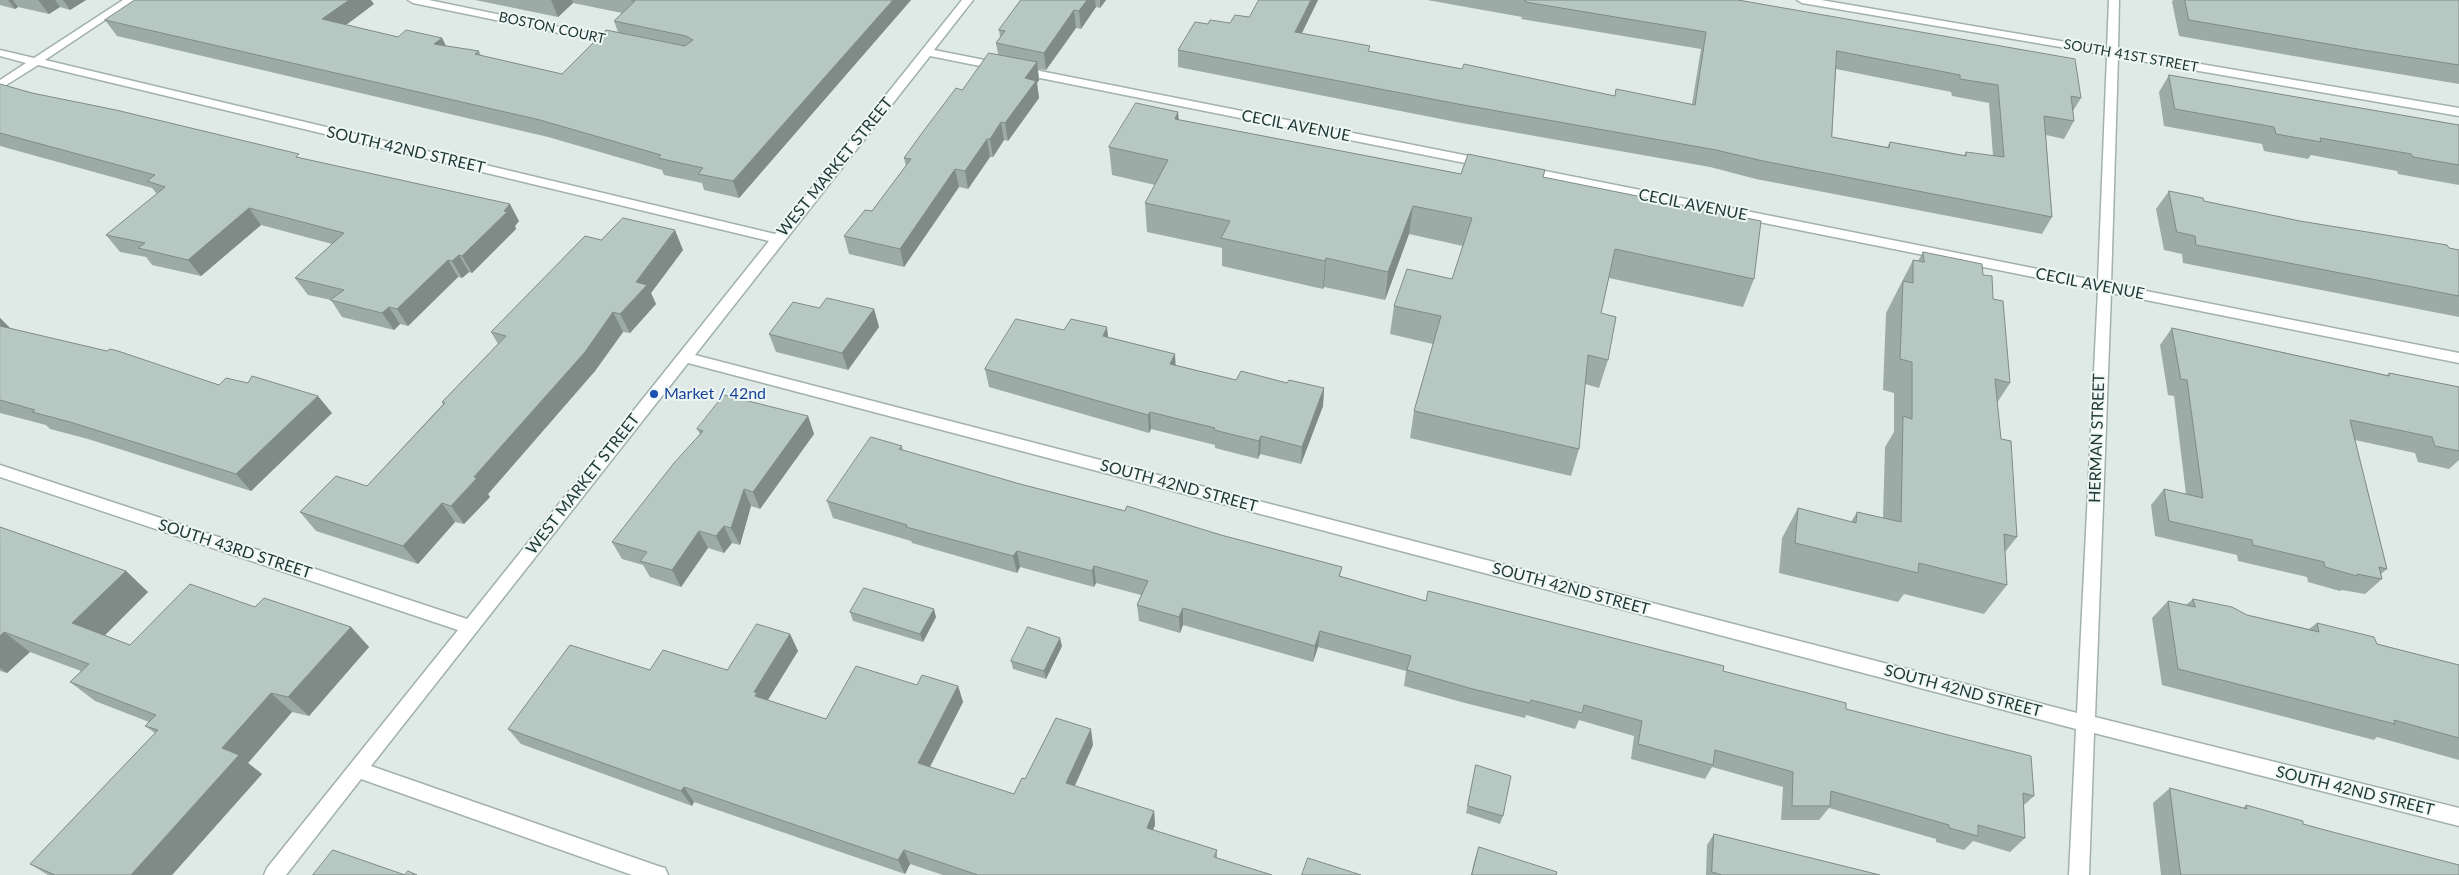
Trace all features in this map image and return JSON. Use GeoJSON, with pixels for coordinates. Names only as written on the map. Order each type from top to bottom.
{"type":"FeatureCollection","features":[{"type":"Feature","properties":{"kind":"street"},"geometry":{"type":"LineString","coordinates":[[0,84],[130,0]]}},
{"type":"Feature","properties":{"kind":"street","name":"BOSTON COURT"},"geometry":{"type":"LineString","coordinates":[[413,0],[633,45]]}},
{"type":"Feature","properties":{"kind":"street","name":"WEST MARKET STREET"},"geometry":{"type":"LineString","coordinates":[[274,875],[968,0]]}},
{"type":"Feature","properties":{"kind":"street","name":"SOUTH 41ST STREET"},"geometry":{"type":"LineString","coordinates":[[1802,0],[2459,112]]}},
{"type":"Feature","properties":{"kind":"street","name":"HERMAN STREET"},"geometry":{"type":"LineString","coordinates":[[2079,875],[2114,54],[2114,0]]}},
{"type":"Feature","properties":{"kind":"street","name":"CECIL AVENUE"},"geometry":{"type":"LineString","coordinates":[[928,52],[2459,358]]}},
{"type":"Feature","properties":{"kind":"street","name":"SOUTH 42ND STREET"},"geometry":{"type":"LineString","coordinates":[[0,53],[777,240]]}},
{"type":"Feature","properties":{"kind":"street","name":"SOUTH 42ND STREET"},"geometry":{"type":"LineString","coordinates":[[684,357],[2086,723],[2459,817]]}},
{"type":"Feature","properties":{"kind":"street","name":"SOUTH 43RD STREET"},"geometry":{"type":"LineString","coordinates":[[0,471],[471,627]]}},
{"type":"Feature","properties":{"kind":"street"},"geometry":{"type":"LineString","coordinates":[[358,770],[658,875]]}},
{"type":"Feature","properties":{"kind":"building"},"geometry":{"type":"Polygon","coordinates":[[[135,0],[349,0],[322,19],[398,37],[406,30],[442,38],[434,44],[479,51],[475,54],[562,74],[606,30],[685,46],[693,40],[686,36],[614,21],[635,1],[631,0],[893,0],[733,181],[698,174],[703,168],[658,158],[661,155],[540,120],[105,20],[135,0]]]}},
{"type":"Feature","properties":{"kind":"building"},"geometry":{"type":"Polygon","coordinates":[[[1021,0],[1087,0],[1079,11],[1074,10],[1044,53],[996,43],[1005,31],[999,30],[1021,0]]]}},
{"type":"Feature","properties":{"kind":"building"},"geometry":{"type":"Polygon","coordinates":[[[1259,0],[1311,0],[1295,32],[1370,46],[1368,51],[1462,69],[1464,64],[1615,96],[1616,89],[1695,105],[1706,32],[1525,2],[1525,0],[1738,0],[2075,59],[2081,98],[2071,96],[2074,121],[2044,116],[2052,217],[1763,161],[1716,150],[1458,104],[1178,50],[1195,22],[1208,24],[1210,20],[1230,23],[1235,15],[1249,17],[1259,0]],[[1837,51],[1832,137],[1889,148],[1890,142],[1966,156],[1966,152],[2004,157],[1998,85],[1960,79],[1960,75],[1837,51]]]}},
{"type":"Feature","properties":{"kind":"building"},"geometry":{"type":"Polygon","coordinates":[[[2185,0],[2459,0],[2459,65],[2189,20],[2185,0]]]}},
{"type":"Feature","properties":{"kind":"building"},"geometry":{"type":"Polygon","coordinates":[[[989,53],[1037,62],[1025,78],[1036,81],[1005,123],[1001,122],[965,171],[955,169],[900,249],[844,236],[865,210],[872,211],[911,159],[904,158],[922,133],[956,88],[962,90],[989,53]]]}},
{"type":"Feature","properties":{"kind":"building"},"geometry":{"type":"Polygon","coordinates":[[[2169,75],[2459,125],[2459,165],[2413,157],[2411,154],[2320,138],[2321,142],[2276,134],[2274,127],[2175,109],[2169,75]]]}},
{"type":"Feature","properties":{"kind":"building"},"geometry":{"type":"Polygon","coordinates":[[[0,84],[299,154],[296,157],[510,204],[504,211],[507,212],[462,256],[459,255],[452,261],[448,260],[397,309],[389,307],[382,313],[330,300],[344,290],[295,278],[344,233],[249,208],[188,260],[138,248],[145,243],[106,235],[165,187],[147,181],[155,175],[0,133],[0,84]]]}},
{"type":"Feature","properties":{"kind":"building"},"geometry":{"type":"Polygon","coordinates":[[[1136,103],[1178,112],[1175,119],[1461,174],[1468,154],[1545,170],[1543,177],[1761,221],[1754,279],[1615,249],[1601,313],[1616,317],[1608,360],[1588,355],[1579,449],[1414,411],[1441,316],[1394,306],[1407,269],[1452,279],[1472,218],[1413,206],[1388,272],[1326,258],[1325,261],[1221,238],[1230,221],[1145,203],[1168,160],[1109,147],[1136,103]]]}},
{"type":"Feature","properties":{"kind":"building"},"geometry":{"type":"Polygon","coordinates":[[[2169,191],[2203,198],[2204,201],[2300,221],[2447,245],[2449,248],[2459,250],[2459,296],[2196,245],[2195,236],[2177,232],[2169,191]]]}},
{"type":"Feature","properties":{"kind":"building"},"geometry":{"type":"Polygon","coordinates":[[[623,218],[675,230],[636,282],[647,285],[620,314],[613,312],[585,352],[474,477],[477,478],[451,506],[442,503],[403,546],[300,512],[336,476],[367,486],[445,403],[442,402],[506,336],[491,332],[585,236],[601,240],[623,218]]]}},
{"type":"Feature","properties":{"kind":"building"},"geometry":{"type":"Polygon","coordinates":[[[1923,252],[1982,264],[1983,275],[1992,276],[1993,299],[2003,301],[2010,383],[1995,379],[2001,439],[2011,441],[2017,537],[2004,534],[2007,585],[1919,563],[1918,573],[1795,543],[1798,508],[1856,523],[1857,512],[1901,522],[1903,416],[1912,419],[1912,362],[1900,359],[1903,281],[1913,283],[1913,260],[1924,262],[1923,252]]]}},
{"type":"Feature","properties":{"kind":"building"},"geometry":{"type":"Polygon","coordinates":[[[827,298],[874,309],[842,353],[769,334],[793,302],[819,308],[827,298]]]}},
{"type":"Feature","properties":{"kind":"building"},"geometry":{"type":"Polygon","coordinates":[[[1016,319],[1064,330],[1071,319],[1107,327],[1103,336],[1175,354],[1170,364],[1236,380],[1241,371],[1287,383],[1289,380],[1324,388],[1302,447],[1261,436],[1259,441],[1150,412],[1148,415],[985,369],[1016,319]]]}},
{"type":"Feature","properties":{"kind":"building"},"geometry":{"type":"Polygon","coordinates":[[[0,326],[107,351],[110,349],[118,351],[219,385],[226,378],[248,383],[252,376],[318,396],[236,474],[32,412],[35,410],[0,400],[0,326]]]}},
{"type":"Feature","properties":{"kind":"building"},"geometry":{"type":"Polygon","coordinates":[[[2172,328],[2389,376],[2389,373],[2459,387],[2459,451],[2435,446],[2432,437],[2350,420],[2387,569],[2379,567],[2382,579],[2357,574],[2357,576],[2325,567],[2324,562],[2253,545],[2252,540],[2169,521],[2164,489],[2203,498],[2187,380],[2181,379],[2172,328]]]}},
{"type":"Feature","properties":{"kind":"building"},"geometry":{"type":"Polygon","coordinates":[[[724,395],[808,416],[753,492],[744,489],[731,528],[724,526],[716,536],[699,531],[672,570],[640,561],[647,552],[612,542],[674,463],[703,431],[697,429],[724,395]]]}},
{"type":"Feature","properties":{"kind":"building"},"geometry":{"type":"Polygon","coordinates":[[[871,437],[902,446],[899,449],[1020,484],[1125,511],[1127,506],[1221,535],[1342,567],[1339,576],[1426,601],[1428,591],[1724,666],[1723,671],[1846,703],[1846,709],[2031,756],[2034,796],[2023,793],[2025,838],[1978,825],[1978,836],[1949,828],[1949,825],[1831,791],[1830,806],[1792,806],[1793,772],[1715,750],[1713,765],[1638,744],[1642,721],[1584,705],[1582,713],[1531,700],[1530,703],[1469,688],[1407,670],[1411,656],[1320,631],[1315,646],[1183,608],[1179,617],[1137,605],[1148,581],[1094,566],[1092,571],[1017,551],[1013,556],[906,527],[907,525],[827,501],[871,437]]]}},
{"type":"Feature","properties":{"kind":"building"},"geometry":{"type":"Polygon","coordinates":[[[0,527],[126,571],[72,623],[130,645],[190,584],[255,607],[264,598],[351,627],[288,697],[271,693],[222,748],[239,755],[131,875],[55,875],[30,864],[158,730],[145,726],[156,715],[70,682],[89,664],[4,632],[0,636],[0,527]]]}},
{"type":"Feature","properties":{"kind":"building"},"geometry":{"type":"Polygon","coordinates":[[[864,588],[934,609],[920,634],[850,612],[864,588]]]}},
{"type":"Feature","properties":{"kind":"building"},"geometry":{"type":"Polygon","coordinates":[[[2193,599],[2232,607],[2247,615],[2319,632],[2317,623],[2374,637],[2377,644],[2459,665],[2459,738],[2394,720],[2395,724],[2178,669],[2168,601],[2195,607],[2193,599]]]}},
{"type":"Feature","properties":{"kind":"building"},"geometry":{"type":"Polygon","coordinates":[[[757,624],[790,634],[754,692],[757,693],[755,696],[826,719],[856,666],[917,685],[922,675],[958,686],[918,763],[1014,794],[1022,778],[1025,779],[1056,718],[1091,729],[1066,783],[1154,811],[1147,828],[1217,850],[1214,857],[1272,875],[978,875],[904,850],[898,860],[684,787],[681,791],[508,729],[570,645],[650,670],[663,650],[727,670],[757,624]]]}},
{"type":"Feature","properties":{"kind":"building"},"geometry":{"type":"Polygon","coordinates":[[[1028,627],[1060,638],[1044,671],[1011,661],[1028,627]]]}},
{"type":"Feature","properties":{"kind":"building"},"geometry":{"type":"Polygon","coordinates":[[[1476,765],[1511,776],[1503,816],[1468,806],[1476,765]]]}},
{"type":"Feature","properties":{"kind":"building"},"geometry":{"type":"Polygon","coordinates":[[[2170,788],[2247,809],[2246,805],[2303,821],[2303,824],[2459,865],[2459,875],[2181,875],[2170,788]]]}},
{"type":"Feature","properties":{"kind":"building"},"geometry":{"type":"Polygon","coordinates":[[[1714,834],[1880,875],[1722,875],[1712,872],[1714,834]]]}},
{"type":"Feature","properties":{"kind":"building"},"geometry":{"type":"Polygon","coordinates":[[[1479,847],[1557,872],[1556,875],[1472,875],[1479,847]]]}},
{"type":"Feature","properties":{"kind":"building"},"geometry":{"type":"Polygon","coordinates":[[[333,850],[405,875],[313,875],[333,850]]]}},
{"type":"Feature","properties":{"kind":"building"},"geometry":{"type":"Polygon","coordinates":[[[1308,858],[1361,875],[1302,875],[1308,858]]]}},
{"type":"Feature","properties":{"kind":"building"},"geometry":{"type":"Polygon","coordinates":[[[408,871],[417,875],[405,875],[408,871]]]}},
{"type":"Feature","properties":{"kind":"place","name":"Market / 42nd"},"geometry":{"type":"Point","coordinates":[654,394]}}]}
